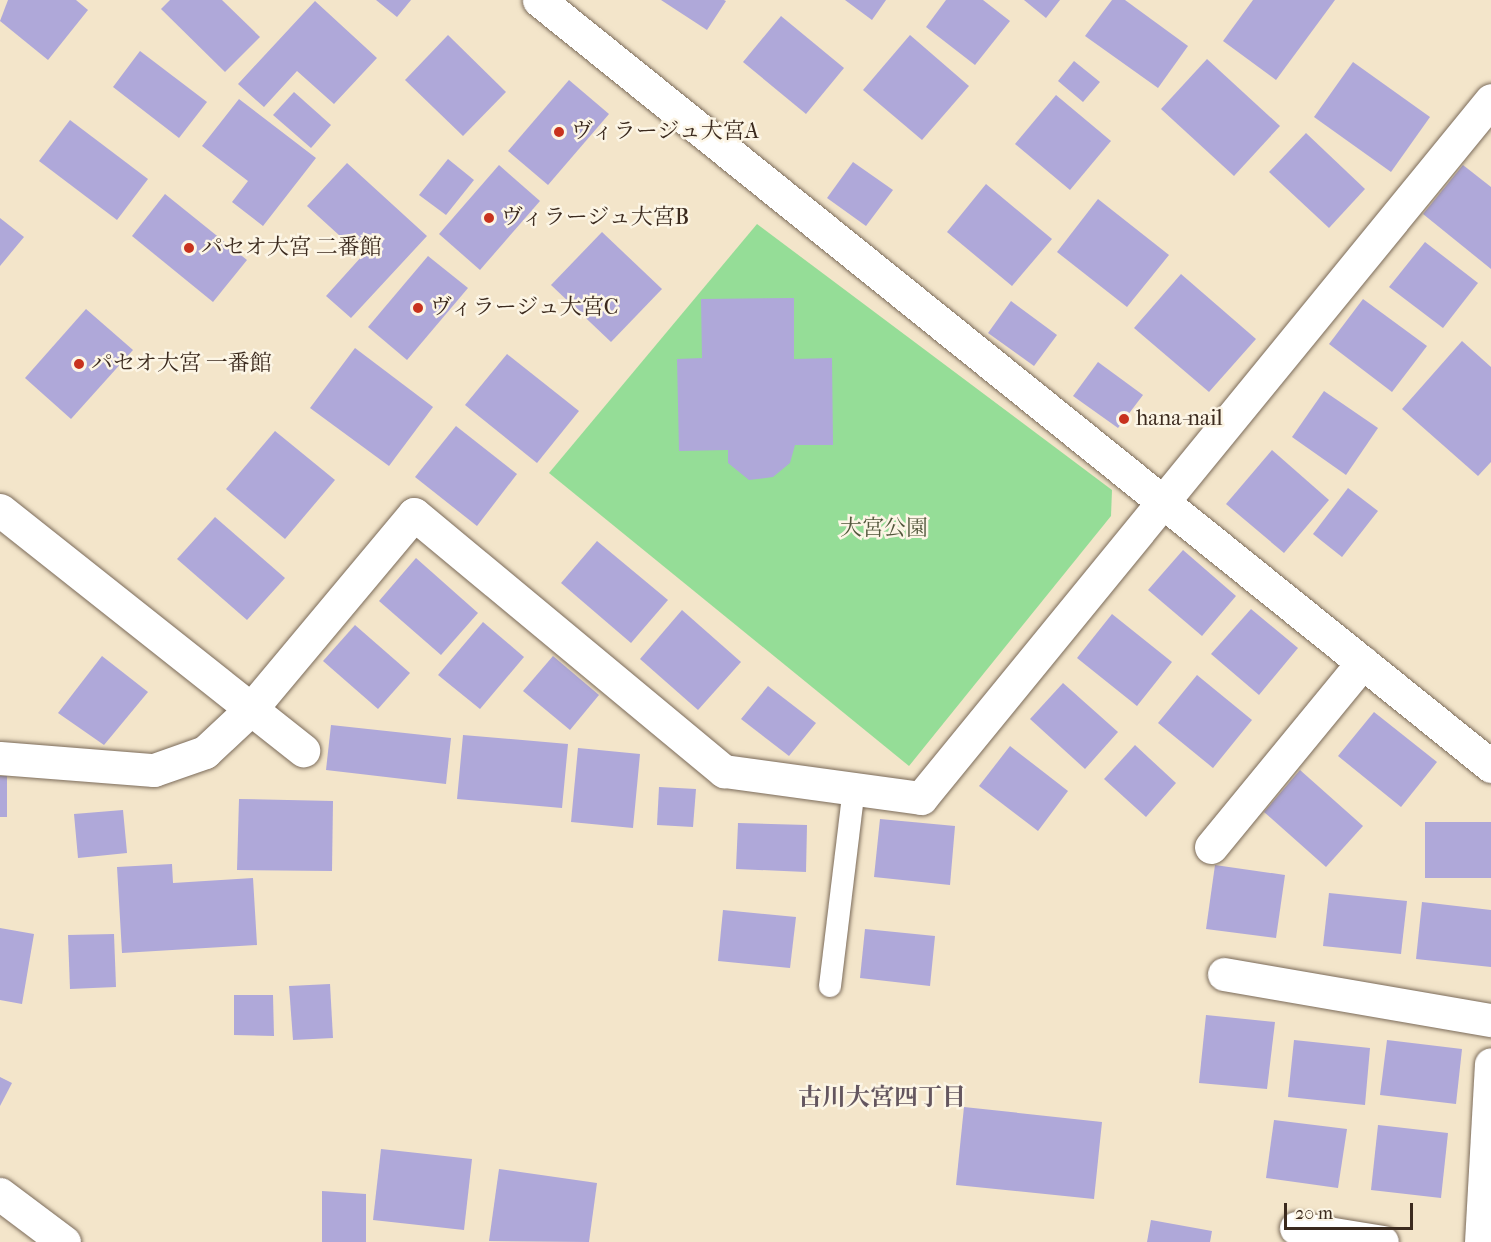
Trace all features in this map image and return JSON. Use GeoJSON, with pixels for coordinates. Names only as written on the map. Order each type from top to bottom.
{"type":"FeatureCollection","features":[{"type":"Feature","properties":{"kind":"street"},"geometry":{"type":"LineString","coordinates":[[539,0],[1491,766]]}},
{"type":"Feature","properties":{"kind":"street"},"geometry":{"type":"LineString","coordinates":[[0,758],[154,770],[205,752],[251,709],[414,514],[724,771],[921,798],[1491,100]]}},
{"type":"Feature","properties":{"kind":"street"},"geometry":{"type":"LineString","coordinates":[[0,510],[303,750]]}},
{"type":"Feature","properties":{"kind":"street"},"geometry":{"type":"LineString","coordinates":[[1211,847],[1363,662]]}},
{"type":"Feature","properties":{"kind":"street"},"geometry":{"type":"LineString","coordinates":[[1224,974],[1491,1020]]}},
{"type":"Feature","properties":{"kind":"street"},"geometry":{"type":"LineString","coordinates":[[1481,1242],[1491,1064]]}},
{"type":"Feature","properties":{"kind":"street"},"geometry":{"type":"LineString","coordinates":[[0,1194],[64,1242]]}},
{"type":"Feature","properties":{"kind":"street"},"geometry":{"type":"LineString","coordinates":[[1296,1228],[1382,1242]]}},
{"type":"Feature","properties":{"kind":"lane"},"geometry":{"type":"LineString","coordinates":[[830,986],[854,789]]}},
{"type":"Feature","properties":{"kind":"green space","name":"大宮公園"},"geometry":{"type":"Polygon","coordinates":[[[757,224],[1112,490],[1111,516],[909,766],[549,473],[757,224]]]}},
{"type":"Feature","properties":{"kind":"building"},"geometry":{"type":"Polygon","coordinates":[[[8,0],[76,0],[88,10],[48,60],[0,21],[8,0]]]}},
{"type":"Feature","properties":{"kind":"building"},"geometry":{"type":"Polygon","coordinates":[[[170,0],[222,0],[260,37],[225,72],[161,9],[170,0]]]}},
{"type":"Feature","properties":{"kind":"building"},"geometry":{"type":"Polygon","coordinates":[[[376,0],[411,0],[397,17],[376,0]]]}},
{"type":"Feature","properties":{"kind":"building"},"geometry":{"type":"Polygon","coordinates":[[[661,0],[724,0],[726,1],[707,30],[661,0]]]}},
{"type":"Feature","properties":{"kind":"building"},"geometry":{"type":"Polygon","coordinates":[[[845,0],[886,0],[872,20],[845,0]]]}},
{"type":"Feature","properties":{"kind":"building"},"geometry":{"type":"Polygon","coordinates":[[[946,0],[983,0],[1010,21],[975,65],[926,27],[946,0]]]}},
{"type":"Feature","properties":{"kind":"building"},"geometry":{"type":"Polygon","coordinates":[[[1024,0],[1060,0],[1046,18],[1024,0]]]}},
{"type":"Feature","properties":{"kind":"building"},"geometry":{"type":"Polygon","coordinates":[[[1112,0],[1125,0],[1188,46],[1158,88],[1085,36],[1112,0]]]}},
{"type":"Feature","properties":{"kind":"building"},"geometry":{"type":"Polygon","coordinates":[[[1253,0],[1335,0],[1276,80],[1223,41],[1253,0]]]}},
{"type":"Feature","properties":{"kind":"building"},"geometry":{"type":"Polygon","coordinates":[[[315,1],[377,58],[334,104],[297,71],[264,107],[238,84],[315,1]]]}},
{"type":"Feature","properties":{"kind":"building"},"geometry":{"type":"Polygon","coordinates":[[[781,16],[844,68],[806,114],[743,62],[781,16]]]}},
{"type":"Feature","properties":{"kind":"building"},"geometry":{"type":"Polygon","coordinates":[[[448,35],[506,92],[463,136],[405,80],[448,35]]]}},
{"type":"Feature","properties":{"kind":"building"},"geometry":{"type":"Polygon","coordinates":[[[910,35],[969,86],[922,140],[863,90],[910,35]]]}},
{"type":"Feature","properties":{"kind":"building"},"geometry":{"type":"Polygon","coordinates":[[[140,51],[207,102],[179,138],[113,87],[140,51]]]}},
{"type":"Feature","properties":{"kind":"building"},"geometry":{"type":"Polygon","coordinates":[[[1207,59],[1280,126],[1234,176],[1161,109],[1207,59]]]}},
{"type":"Feature","properties":{"kind":"building"},"geometry":{"type":"Polygon","coordinates":[[[1074,61],[1100,82],[1083,102],[1058,81],[1074,61]]]}},
{"type":"Feature","properties":{"kind":"building"},"geometry":{"type":"Polygon","coordinates":[[[1353,62],[1430,117],[1391,172],[1314,117],[1353,62]]]}},
{"type":"Feature","properties":{"kind":"building","name":"ヴィラージュ大宮A"},"geometry":{"type":"Polygon","coordinates":[[[569,80],[609,114],[548,185],[508,151],[569,80]]]}},
{"type":"Feature","properties":{"kind":"building"},"geometry":{"type":"Polygon","coordinates":[[[294,92],[331,125],[311,148],[273,115],[294,92]]]}},
{"type":"Feature","properties":{"kind":"building"},"geometry":{"type":"Polygon","coordinates":[[[1056,95],[1111,141],[1070,190],[1015,144],[1056,95]]]}},
{"type":"Feature","properties":{"kind":"building"},"geometry":{"type":"Polygon","coordinates":[[[239,99],[316,158],[263,226],[232,202],[248,181],[202,146],[239,99]]]}},
{"type":"Feature","properties":{"kind":"building"},"geometry":{"type":"Polygon","coordinates":[[[70,120],[148,179],[117,220],[39,161],[70,120]]]}},
{"type":"Feature","properties":{"kind":"building"},"geometry":{"type":"Polygon","coordinates":[[[1306,133],[1365,189],[1329,228],[1269,172],[1306,133]]]}},
{"type":"Feature","properties":{"kind":"building"},"geometry":{"type":"Polygon","coordinates":[[[448,159],[474,180],[446,215],[419,195],[448,159]]]}},
{"type":"Feature","properties":{"kind":"building"},"geometry":{"type":"Polygon","coordinates":[[[853,162],[893,190],[866,226],[827,198],[853,162]]]}},
{"type":"Feature","properties":{"kind":"building"},"geometry":{"type":"Polygon","coordinates":[[[347,163],[427,236],[351,318],[326,296],[362,256],[307,206],[347,163]]]}},
{"type":"Feature","properties":{"kind":"building","name":"ヴィラージュ大宮B"},"geometry":{"type":"Polygon","coordinates":[[[499,165],[540,201],[480,270],[439,234],[499,165]]]}},
{"type":"Feature","properties":{"kind":"building"},"geometry":{"type":"Polygon","coordinates":[[[1463,165],[1491,187],[1491,269],[1423,214],[1463,165]]]}},
{"type":"Feature","properties":{"kind":"building"},"geometry":{"type":"Polygon","coordinates":[[[986,184],[1052,239],[1012,286],[947,232],[986,184]]]}},
{"type":"Feature","properties":{"kind":"building","name":"パセオ大宮 二番館"},"geometry":{"type":"Polygon","coordinates":[[[165,194],[247,260],[213,302],[132,236],[165,194]]]}},
{"type":"Feature","properties":{"kind":"building"},"geometry":{"type":"Polygon","coordinates":[[[1098,199],[1169,255],[1127,307],[1057,252],[1098,199]]]}},
{"type":"Feature","properties":{"kind":"building"},"geometry":{"type":"Polygon","coordinates":[[[0,218],[24,237],[0,266],[0,218]]]}},
{"type":"Feature","properties":{"kind":"building"},"geometry":{"type":"Polygon","coordinates":[[[602,232],[662,289],[611,342],[551,285],[602,232]]]}},
{"type":"Feature","properties":{"kind":"building"},"geometry":{"type":"Polygon","coordinates":[[[1425,242],[1478,283],[1443,328],[1389,287],[1425,242]]]}},
{"type":"Feature","properties":{"kind":"building","name":"ヴィラージュ大宮C"},"geometry":{"type":"Polygon","coordinates":[[[428,256],[468,288],[407,360],[368,327],[428,256]]]}},
{"type":"Feature","properties":{"kind":"building"},"geometry":{"type":"Polygon","coordinates":[[[1181,274],[1256,339],[1209,392],[1134,328],[1181,274]]]}},
{"type":"Feature","properties":{"kind":"building"},"geometry":{"type":"Polygon","coordinates":[[[794,298],[794,359],[832,358],[833,445],[795,445],[790,463],[773,477],[749,480],[728,463],[728,450],[679,451],[677,359],[702,358],[701,299],[794,298]]]}},
{"type":"Feature","properties":{"kind":"building"},"geometry":{"type":"Polygon","coordinates":[[[1363,299],[1427,346],[1392,392],[1329,344],[1363,299]]]}},
{"type":"Feature","properties":{"kind":"building"},"geometry":{"type":"Polygon","coordinates":[[[1011,301],[1057,335],[1034,366],[988,333],[1011,301]]]}},
{"type":"Feature","properties":{"kind":"building","name":"パセオ大宮 一番館"},"geometry":{"type":"Polygon","coordinates":[[[86,309],[133,350],[71,419],[25,378],[86,309]]]}},
{"type":"Feature","properties":{"kind":"building"},"geometry":{"type":"Polygon","coordinates":[[[1462,341],[1491,367],[1491,462],[1478,476],[1402,409],[1462,341]]]}},
{"type":"Feature","properties":{"kind":"building"},"geometry":{"type":"Polygon","coordinates":[[[355,348],[433,407],[389,466],[310,408],[355,348]]]}},
{"type":"Feature","properties":{"kind":"building"},"geometry":{"type":"Polygon","coordinates":[[[507,354],[579,411],[537,463],[465,405],[507,354]]]}},
{"type":"Feature","properties":{"kind":"building"},"geometry":{"type":"Polygon","coordinates":[[[1098,362],[1143,395],[1118,428],[1073,396],[1098,362]]]}},
{"type":"Feature","properties":{"kind":"building"},"geometry":{"type":"Polygon","coordinates":[[[1324,391],[1378,428],[1346,475],[1292,437],[1324,391]]]}},
{"type":"Feature","properties":{"kind":"building"},"geometry":{"type":"Polygon","coordinates":[[[456,426],[517,474],[477,526],[415,477],[456,426]]]}},
{"type":"Feature","properties":{"kind":"building"},"geometry":{"type":"Polygon","coordinates":[[[275,431],[335,480],[285,539],[226,489],[275,431]]]}},
{"type":"Feature","properties":{"kind":"building"},"geometry":{"type":"Polygon","coordinates":[[[1272,450],[1329,500],[1284,553],[1226,504],[1272,450]]]}},
{"type":"Feature","properties":{"kind":"building"},"geometry":{"type":"Polygon","coordinates":[[[1348,488],[1378,511],[1342,557],[1313,534],[1348,488]]]}},
{"type":"Feature","properties":{"kind":"building"},"geometry":{"type":"Polygon","coordinates":[[[215,517],[285,578],[247,620],[177,559],[215,517]]]}},
{"type":"Feature","properties":{"kind":"building"},"geometry":{"type":"Polygon","coordinates":[[[597,541],[668,600],[631,643],[561,583],[597,541]]]}},
{"type":"Feature","properties":{"kind":"building"},"geometry":{"type":"Polygon","coordinates":[[[1183,550],[1236,596],[1202,636],[1148,590],[1183,550]]]}},
{"type":"Feature","properties":{"kind":"building"},"geometry":{"type":"Polygon","coordinates":[[[416,558],[478,613],[441,655],[379,601],[416,558]]]}},
{"type":"Feature","properties":{"kind":"building"},"geometry":{"type":"Polygon","coordinates":[[[1251,609],[1298,648],[1259,695],[1211,654],[1251,609]]]}},
{"type":"Feature","properties":{"kind":"building"},"geometry":{"type":"Polygon","coordinates":[[[682,610],[741,662],[698,710],[640,659],[682,610]]]}},
{"type":"Feature","properties":{"kind":"building"},"geometry":{"type":"Polygon","coordinates":[[[1112,614],[1172,662],[1137,706],[1077,658],[1112,614]]]}},
{"type":"Feature","properties":{"kind":"building"},"geometry":{"type":"Polygon","coordinates":[[[483,622],[524,657],[480,709],[438,675],[483,622]]]}},
{"type":"Feature","properties":{"kind":"building"},"geometry":{"type":"Polygon","coordinates":[[[355,625],[410,673],[378,709],[323,661],[355,625]]]}},
{"type":"Feature","properties":{"kind":"building"},"geometry":{"type":"Polygon","coordinates":[[[102,656],[148,692],[104,745],[58,713],[102,656]]]}},
{"type":"Feature","properties":{"kind":"building"},"geometry":{"type":"Polygon","coordinates":[[[553,656],[599,695],[570,730],[523,691],[553,656]]]}},
{"type":"Feature","properties":{"kind":"building"},"geometry":{"type":"Polygon","coordinates":[[[1197,675],[1252,720],[1213,768],[1158,723],[1197,675]]]}},
{"type":"Feature","properties":{"kind":"building"},"geometry":{"type":"Polygon","coordinates":[[[1063,683],[1118,732],[1085,769],[1030,719],[1063,683]]]}},
{"type":"Feature","properties":{"kind":"building"},"geometry":{"type":"Polygon","coordinates":[[[768,686],[816,723],[789,756],[741,719],[768,686]]]}},
{"type":"Feature","properties":{"kind":"building"},"geometry":{"type":"Polygon","coordinates":[[[1374,712],[1437,762],[1401,807],[1338,756],[1374,712]]]}},
{"type":"Feature","properties":{"kind":"building"},"geometry":{"type":"Polygon","coordinates":[[[331,725],[451,738],[446,784],[326,770],[331,725]]]}},
{"type":"Feature","properties":{"kind":"building"},"geometry":{"type":"Polygon","coordinates":[[[463,735],[568,744],[562,808],[457,799],[463,735]]]}},
{"type":"Feature","properties":{"kind":"building"},"geometry":{"type":"Polygon","coordinates":[[[1135,745],[1176,783],[1146,817],[1104,779],[1135,745]]]}},
{"type":"Feature","properties":{"kind":"building"},"geometry":{"type":"Polygon","coordinates":[[[1010,746],[1068,791],[1038,831],[979,786],[1010,746]]]}},
{"type":"Feature","properties":{"kind":"building"},"geometry":{"type":"Polygon","coordinates":[[[578,748],[640,754],[633,828],[571,822],[578,748]]]}},
{"type":"Feature","properties":{"kind":"building"},"geometry":{"type":"Polygon","coordinates":[[[1300,770],[1363,826],[1326,867],[1264,812],[1300,770]]]}},
{"type":"Feature","properties":{"kind":"building"},"geometry":{"type":"Polygon","coordinates":[[[0,776],[7,776],[7,817],[0,817],[0,776]]]}},
{"type":"Feature","properties":{"kind":"building"},"geometry":{"type":"Polygon","coordinates":[[[659,787],[696,789],[693,827],[657,825],[659,787]]]}},
{"type":"Feature","properties":{"kind":"building"},"geometry":{"type":"Polygon","coordinates":[[[239,799],[333,801],[332,871],[237,870],[239,799]]]}},
{"type":"Feature","properties":{"kind":"building"},"geometry":{"type":"Polygon","coordinates":[[[123,810],[127,853],[78,858],[74,814],[123,810]]]}},
{"type":"Feature","properties":{"kind":"building"},"geometry":{"type":"Polygon","coordinates":[[[880,819],[955,826],[950,885],[874,877],[880,819]]]}},
{"type":"Feature","properties":{"kind":"building"},"geometry":{"type":"Polygon","coordinates":[[[1425,822],[1491,822],[1491,878],[1425,878],[1425,822]]]}},
{"type":"Feature","properties":{"kind":"building"},"geometry":{"type":"Polygon","coordinates":[[[738,823],[807,825],[806,872],[736,869],[738,823]]]}},
{"type":"Feature","properties":{"kind":"building"},"geometry":{"type":"Polygon","coordinates":[[[172,864],[173,883],[253,878],[257,945],[122,953],[117,867],[172,864]]]}},
{"type":"Feature","properties":{"kind":"building"},"geometry":{"type":"Polygon","coordinates":[[[1215,865],[1285,875],[1276,938],[1206,929],[1215,865]]]}},
{"type":"Feature","properties":{"kind":"building"},"geometry":{"type":"Polygon","coordinates":[[[1329,893],[1407,901],[1401,954],[1323,946],[1329,893]]]}},
{"type":"Feature","properties":{"kind":"building"},"geometry":{"type":"Polygon","coordinates":[[[1422,902],[1491,910],[1491,967],[1416,959],[1422,902]]]}},
{"type":"Feature","properties":{"kind":"building"},"geometry":{"type":"Polygon","coordinates":[[[723,910],[796,917],[790,968],[718,961],[723,910]]]}},
{"type":"Feature","properties":{"kind":"building"},"geometry":{"type":"Polygon","coordinates":[[[0,928],[34,934],[22,1004],[0,1000],[0,928]]]}},
{"type":"Feature","properties":{"kind":"building"},"geometry":{"type":"Polygon","coordinates":[[[865,929],[935,936],[930,986],[860,978],[865,929]]]}},
{"type":"Feature","properties":{"kind":"building"},"geometry":{"type":"Polygon","coordinates":[[[114,934],[116,987],[70,989],[68,935],[114,934]]]}},
{"type":"Feature","properties":{"kind":"building"},"geometry":{"type":"Polygon","coordinates":[[[330,984],[333,1038],[293,1040],[289,986],[330,984]]]}},
{"type":"Feature","properties":{"kind":"building"},"geometry":{"type":"Polygon","coordinates":[[[234,995],[273,995],[274,1036],[234,1035],[234,995]]]}},
{"type":"Feature","properties":{"kind":"building"},"geometry":{"type":"Polygon","coordinates":[[[1206,1015],[1275,1022],[1267,1089],[1199,1083],[1206,1015]]]}},
{"type":"Feature","properties":{"kind":"building"},"geometry":{"type":"Polygon","coordinates":[[[1294,1040],[1370,1048],[1365,1105],[1288,1097],[1294,1040]]]}},
{"type":"Feature","properties":{"kind":"building"},"geometry":{"type":"Polygon","coordinates":[[[1387,1040],[1462,1049],[1456,1104],[1380,1095],[1387,1040]]]}},
{"type":"Feature","properties":{"kind":"building"},"geometry":{"type":"Polygon","coordinates":[[[0,1077],[12,1083],[0,1106],[0,1077]]]}},
{"type":"Feature","properties":{"kind":"building"},"geometry":{"type":"Polygon","coordinates":[[[964,1107],[1102,1122],[1094,1199],[956,1185],[964,1107]]]}},
{"type":"Feature","properties":{"kind":"building"},"geometry":{"type":"Polygon","coordinates":[[[1274,1120],[1347,1129],[1338,1188],[1266,1178],[1274,1120]]]}},
{"type":"Feature","properties":{"kind":"building"},"geometry":{"type":"Polygon","coordinates":[[[1378,1125],[1448,1133],[1441,1198],[1371,1190],[1378,1125]]]}},
{"type":"Feature","properties":{"kind":"building"},"geometry":{"type":"Polygon","coordinates":[[[381,1149],[472,1159],[464,1230],[373,1220],[381,1149]]]}},
{"type":"Feature","properties":{"kind":"building"},"geometry":{"type":"Polygon","coordinates":[[[499,1169],[597,1183],[589,1242],[489,1241],[499,1169]]]}},
{"type":"Feature","properties":{"kind":"building"},"geometry":{"type":"Polygon","coordinates":[[[322,1191],[366,1194],[366,1242],[322,1242],[322,1191]]]}},
{"type":"Feature","properties":{"kind":"building"},"geometry":{"type":"Polygon","coordinates":[[[1151,1220],[1212,1231],[1210,1242],[1147,1242],[1151,1220]]]}},
{"type":"Feature","properties":{"kind":"place","name":"ヴィラージュ大宮A"},"geometry":{"type":"Point","coordinates":[559,132]}},
{"type":"Feature","properties":{"kind":"place","name":"ヴィラージュ大宮B"},"geometry":{"type":"Point","coordinates":[489,218]}},
{"type":"Feature","properties":{"kind":"place","name":"パセオ大宮 二番館"},"geometry":{"type":"Point","coordinates":[189,248]}},
{"type":"Feature","properties":{"kind":"place","name":"ヴィラージュ大宮C"},"geometry":{"type":"Point","coordinates":[418,308]}},
{"type":"Feature","properties":{"kind":"place","name":"パセオ大宮 一番館"},"geometry":{"type":"Point","coordinates":[79,364]}},
{"type":"Feature","properties":{"kind":"place","name":"hana-nail"},"geometry":{"type":"Point","coordinates":[1124,419]}},
{"type":"Feature","properties":{"kind":"district","name":"古川大宮四丁目"},"geometry":{"type":"Point","coordinates":[882,1098]}}]}
